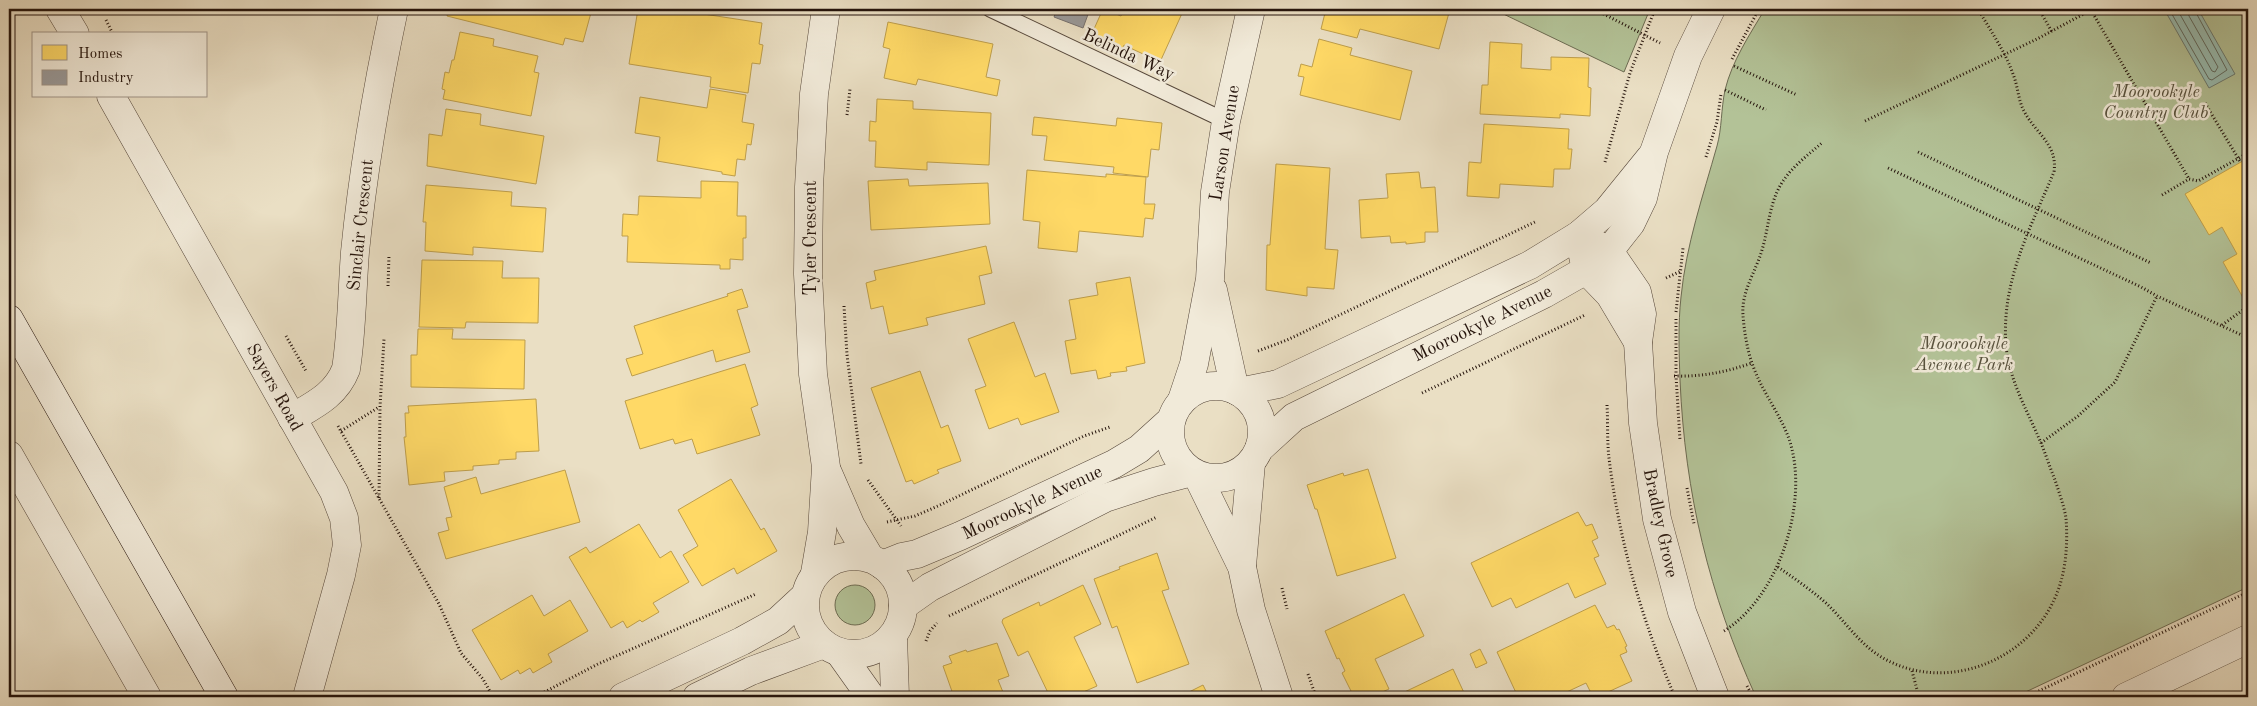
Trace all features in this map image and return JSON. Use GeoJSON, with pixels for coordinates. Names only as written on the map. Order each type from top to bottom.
{"type":"FeatureCollection","features":[{"type":"Feature","properties":{"kind":"street"},"geometry":{"type":"LineString","coordinates":[[60,9],[74,32]]}},
{"type":"Feature","properties":{"kind":"street","name":"Sinclair Crescent"},"geometry":{"type":"LineString","coordinates":[[292,418],[322,400],[334,390],[342,380],[346,369],[355,252],[366,164],[379,76],[394,9]]}},
{"type":"Feature","properties":{"kind":"street","name":"Tyler Crescent"},"geometry":{"type":"LineString","coordinates":[[810,584],[822,532],[826,467],[813,374],[808,274],[809,187],[814,103],[826,9]]}},
{"type":"Feature","properties":{"kind":"street","name":"Larson Avenue"},"geometry":{"type":"LineString","coordinates":[[1176,410],[1194,364],[1210,279],[1215,192],[1226,120],[1251,9]]}},
{"type":"Feature","properties":{"kind":"street","name":"Moorookyle Avenue"},"geometry":{"type":"LineString","coordinates":[[1255,456],[1294,416],[1544,294],[1586,270],[1609,251],[1631,223],[1643,198],[1654,152],[1688,56],[1711,9]]}},
{"type":"Feature","properties":{"kind":"street","name":"Sayers Road"},"geometry":{"type":"LineString","coordinates":[[112,98],[334,492],[344,518],[347,545],[341,575],[307,697]]}},
{"type":"Feature","properties":{"kind":"street","name":"Moorookyle Avenue"},"geometry":{"type":"LineString","coordinates":[[1237,391],[1278,384],[1530,265],[1579,235],[1607,211],[1654,152]]}},
{"type":"Feature","properties":{"kind":"street","name":"Bradley Grove"},"geometry":{"type":"LineString","coordinates":[[1579,235],[1609,251],[1638,342],[1642,375],[1643,423],[1657,519],[1682,612],[1715,697]]}},
{"type":"Feature","properties":{"kind":"street","name":"Bradley Grove"},"geometry":{"type":"LineString","coordinates":[[1579,235],[1586,270],[1624,296]]}},
{"type":"Feature","properties":{"kind":"street","name":"Larson Avenue"},"geometry":{"type":"LineString","coordinates":[[1210,279],[1237,391]]}},
{"type":"Feature","properties":{"kind":"street"},"geometry":{"type":"LineString","coordinates":[[9,319],[224,697]]}},
{"type":"Feature","properties":{"kind":"street"},"geometry":{"type":"LineString","coordinates":[[1242,567],[1255,456],[1262,431],[1258,413],[1251,402],[1237,391],[1225,387],[1206,386],[1197,390],[1176,410],[1169,432],[1170,444],[1179,460],[1195,474],[1242,567],[1251,610],[1280,697]]}},
{"type":"Feature","properties":{"kind":"street","name":"Moorookyle Avenue"},"geometry":{"type":"LineString","coordinates":[[876,561],[917,554],[1114,464],[1139,449],[1176,410]]}},
{"type":"Feature","properties":{"kind":"street"},"geometry":{"type":"LineString","coordinates":[[9,455],[147,697]]}},
{"type":"Feature","properties":{"kind":"street"},"geometry":{"type":"LineString","coordinates":[[1195,474],[1220,479],[1232,476],[1243,471],[1255,456]]}},
{"type":"Feature","properties":{"kind":"street","name":"Tyler Crescent"},"geometry":{"type":"LineString","coordinates":[[826,467],[851,526],[876,561]]}},
{"type":"Feature","properties":{"kind":"street","name":"Moorookyle Avenue"},"geometry":{"type":"LineString","coordinates":[[903,606],[937,583],[1106,498],[1154,482],[1195,474]]}},
{"type":"Feature","properties":{"kind":"street"},"geometry":{"type":"LineString","coordinates":[[623,697],[742,641],[778,620],[835,559],[858,555],[876,561],[892,573],[902,594],[903,606],[898,627],[884,644],[862,654],[851,654],[832,648],[751,671],[697,697]]}},
{"type":"Feature","properties":{"kind":"street"},"geometry":{"type":"LineString","coordinates":[[810,584],[805,609],[808,622],[814,634],[832,648],[871,697]]}},
{"type":"Feature","properties":{"kind":"street"},"geometry":{"type":"LineString","coordinates":[[892,636],[895,697]]}},
{"type":"Feature","properties":{"kind":"street"},"geometry":{"type":"LineString","coordinates":[[2126,697],[2248,639]]}},
{"type":"Feature","properties":{"kind":"lane","name":"Belinda Way"},"geometry":{"type":"LineString","coordinates":[[990,9],[1226,120]]}},
{"type":"Feature","properties":{"kind":"path"},"geometry":{"type":"LineString","coordinates":[[1594,9],[1688,56]]}},
{"type":"Feature","properties":{"kind":"path"},"geometry":{"type":"LineString","coordinates":[[1604,166],[1630,73],[1654,9]]}},
{"type":"Feature","properties":{"kind":"path"},"geometry":{"type":"LineString","coordinates":[[1732,59],[1760,9]]}},
{"type":"Feature","properties":{"kind":"path"},"geometry":{"type":"LineString","coordinates":[[1778,567],[1826,603],[1868,648],[1882,658],[1912,671],[1931,674],[1958,672],[1977,667],[2004,654],[2024,640],[2042,621],[2054,600],[2064,571],[2066,517],[2041,443],[2012,374],[2006,345],[2006,325],[2012,276],[2026,233],[2054,172],[2055,163],[2047,140],[2023,110],[2013,73],[1978,9]]}},
{"type":"Feature","properties":{"kind":"path"},"geometry":{"type":"LineString","coordinates":[[2039,9],[2052,32]]}},
{"type":"Feature","properties":{"kind":"path"},"geometry":{"type":"LineString","coordinates":[[1865,121],[2004,56],[2092,9],[2189,179]]}},
{"type":"Feature","properties":{"kind":"path"},"geometry":{"type":"LineString","coordinates":[[2246,9],[2248,13]]}},
{"type":"Feature","properties":{"kind":"path"},"geometry":{"type":"LineString","coordinates":[[1734,66],[1797,95]]}},
{"type":"Feature","properties":{"kind":"path"},"geometry":{"type":"LineString","coordinates":[[847,116],[850,81]]}},
{"type":"Feature","properties":{"kind":"path"},"geometry":{"type":"LineString","coordinates":[[1725,90],[1766,110]]}},
{"type":"Feature","properties":{"kind":"path"},"geometry":{"type":"LineString","coordinates":[[1706,157],[1717,122],[1721,94]]}},
{"type":"Feature","properties":{"kind":"path"},"geometry":{"type":"LineString","coordinates":[[2205,103],[2239,161]]}},
{"type":"Feature","properties":{"kind":"path"},"geometry":{"type":"LineString","coordinates":[[1724,631],[1746,615],[1778,567],[1793,511],[1795,487],[1790,443],[1752,363],[1742,313],[1744,301],[1762,251],[1777,192],[1792,169],[1823,142]]}},
{"type":"Feature","properties":{"kind":"path"},"geometry":{"type":"LineString","coordinates":[[1918,152],[2036,210],[2152,263]]}},
{"type":"Feature","properties":{"kind":"path"},"geometry":{"type":"LineString","coordinates":[[2162,195],[2189,179],[2198,181],[2239,161],[2248,153]]}},
{"type":"Feature","properties":{"kind":"path"},"geometry":{"type":"LineString","coordinates":[[1888,168],[2248,338]]}},
{"type":"Feature","properties":{"kind":"path"},"geometry":{"type":"LineString","coordinates":[[1287,340],[1540,219]]}},
{"type":"Feature","properties":{"kind":"path"},"geometry":{"type":"LineString","coordinates":[[1681,444],[1676,376],[1677,297],[1683,248]]}},
{"type":"Feature","properties":{"kind":"path"},"geometry":{"type":"LineString","coordinates":[[387,291],[390,252]]}},
{"type":"Feature","properties":{"kind":"path"},"geometry":{"type":"LineString","coordinates":[[1416,396],[1624,296],[1681,271]]}},
{"type":"Feature","properties":{"kind":"path"},"geometry":{"type":"LineString","coordinates":[[2041,443],[2078,416],[2115,382],[2156,296]]}},
{"type":"Feature","properties":{"kind":"path"},"geometry":{"type":"LineString","coordinates":[[844,302],[847,355],[862,472]]}},
{"type":"Feature","properties":{"kind":"path"},"geometry":{"type":"LineString","coordinates":[[2222,325],[2243,310],[2248,312]]}},
{"type":"Feature","properties":{"kind":"path"},"geometry":{"type":"LineString","coordinates":[[379,499],[380,407],[385,329]]}},
{"type":"Feature","properties":{"kind":"path"},"geometry":{"type":"LineString","coordinates":[[1258,343],[1278,384]]}},
{"type":"Feature","properties":{"kind":"path"},"geometry":{"type":"LineString","coordinates":[[1642,375],[1704,376],[1752,363]]}},
{"type":"Feature","properties":{"kind":"path"},"geometry":{"type":"LineString","coordinates":[[341,431],[380,407]]}},
{"type":"Feature","properties":{"kind":"path"},"geometry":{"type":"LineString","coordinates":[[915,516],[1084,436],[1112,426]]}},
{"type":"Feature","properties":{"kind":"path"},"geometry":{"type":"LineString","coordinates":[[867,478],[898,520],[917,554]]}},
{"type":"Feature","properties":{"kind":"path"},"geometry":{"type":"LineString","coordinates":[[1686,482],[1695,529]]}},
{"type":"Feature","properties":{"kind":"path"},"geometry":{"type":"LineString","coordinates":[[952,615],[1147,522]]}},
{"type":"Feature","properties":{"kind":"path"},"geometry":{"type":"LineString","coordinates":[[1281,586],[1288,613]]}},
{"type":"Feature","properties":{"kind":"path"},"geometry":{"type":"LineString","coordinates":[[2026,697],[2248,592]]}},
{"type":"Feature","properties":{"kind":"path"},"geometry":{"type":"LineString","coordinates":[[535,697],[598,664],[751,596]]}},
{"type":"Feature","properties":{"kind":"path"},"geometry":{"type":"LineString","coordinates":[[1721,624],[1728,640]]}},
{"type":"Feature","properties":{"kind":"path"},"geometry":{"type":"LineString","coordinates":[[1305,667],[1316,697]]}},
{"type":"Feature","properties":{"kind":"path"},"geometry":{"type":"LineString","coordinates":[[1912,671],[1919,697]]}},
{"type":"Feature","properties":{"kind":"path"},"geometry":{"type":"LineString","coordinates":[[1746,682],[1753,697]]}},
{"type":"Feature","properties":{"kind":"green space"},"geometry":{"type":"Polygon","coordinates":[[[1493,9],[1650,9],[1624,72],[1493,9]]]}},
{"type":"Feature","properties":{"kind":"green space","name":"Moorookyle Avenue Park"},"geometry":{"type":"Polygon","coordinates":[[[1765,9],[2241,9],[2248,21],[2248,587],[2015,697],[1756,697],[1725,620],[1702,543],[1687,463],[1680,380],[1679,328],[1683,278],[1696,221],[1719,139],[1725,90],[1737,58],[1765,9]]]}},
{"type":"Feature","properties":{"kind":"green space"},"geometry":{"type":"Polygon","coordinates":[[[851,585],[859,585],[866,588],[872,594],[875,605],[872,616],[866,622],[859,625],[851,625],[844,622],[838,616],[835,609],[835,601],[838,594],[844,588],[851,585]]]}},
{"type":"Feature","properties":{"kind":"water"},"geometry":{"type":"Polygon","coordinates":[[[2164,9],[2198,9],[2235,74],[2209,88],[2164,9]]]}},
{"type":"Feature","properties":{"kind":"building: Homes"},"geometry":{"type":"Polygon","coordinates":[[[449,9],[592,9],[583,42],[565,38],[563,45],[447,16],[449,9]]]}},
{"type":"Feature","properties":{"kind":"building: Homes"},"geometry":{"type":"Polygon","coordinates":[[[638,9],[685,9],[684,11],[762,23],[759,44],[763,45],[760,64],[752,63],[748,93],[710,87],[711,77],[629,64],[638,9]]]}},
{"type":"Feature","properties":{"kind":"building: Homes"},"geometry":{"type":"Polygon","coordinates":[[[1103,9],[1121,16],[1125,9],[1184,9],[1160,62],[1124,45],[1120,54],[1089,40],[1103,9]]]}},
{"type":"Feature","properties":{"kind":"building: Homes"},"geometry":{"type":"Polygon","coordinates":[[[1326,9],[1450,9],[1439,49],[1360,29],[1357,38],[1321,29],[1326,9]]]}},
{"type":"Feature","properties":{"kind":"building: Homes"},"geometry":{"type":"Polygon","coordinates":[[[888,22],[993,44],[986,77],[1000,80],[997,96],[918,79],[916,85],[884,78],[890,49],[883,47],[888,22]]]}},
{"type":"Feature","properties":{"kind":"building: Homes"},"geometry":{"type":"Polygon","coordinates":[[[460,32],[494,39],[493,46],[538,56],[534,72],[539,73],[531,116],[443,99],[445,90],[442,89],[445,72],[449,73],[452,60],[454,60],[460,32]]]}},
{"type":"Feature","properties":{"kind":"building: Homes"},"geometry":{"type":"Polygon","coordinates":[[[1319,39],[1352,48],[1350,55],[1412,71],[1400,120],[1300,95],[1304,77],[1298,76],[1301,64],[1312,67],[1319,39]]]}},
{"type":"Feature","properties":{"kind":"building: Homes"},"geometry":{"type":"Polygon","coordinates":[[[1490,42],[1522,44],[1521,68],[1551,70],[1551,57],[1589,58],[1590,116],[1560,114],[1560,118],[1480,114],[1482,85],[1488,85],[1490,42]]]}},
{"type":"Feature","properties":{"kind":"building: Homes"},"geometry":{"type":"Polygon","coordinates":[[[710,89],[746,95],[742,122],[754,124],[751,145],[747,144],[745,160],[737,159],[735,176],[657,161],[660,137],[635,133],[640,97],[707,108],[710,89]]]}},
{"type":"Feature","properties":{"kind":"building: Homes"},"geometry":{"type":"Polygon","coordinates":[[[877,99],[913,101],[913,109],[991,113],[989,165],[927,162],[927,170],[875,167],[876,141],[869,141],[870,121],[876,122],[877,99]]]}},
{"type":"Feature","properties":{"kind":"building: Homes"},"geometry":{"type":"Polygon","coordinates":[[[446,109],[481,114],[480,125],[544,136],[536,184],[427,166],[429,134],[442,136],[446,109]]]}},
{"type":"Feature","properties":{"kind":"building: Homes"},"geometry":{"type":"Polygon","coordinates":[[[1034,117],[1116,126],[1117,118],[1162,123],[1159,150],[1151,149],[1148,177],[1113,173],[1114,167],[1044,160],[1047,136],[1032,135],[1034,117]]]}},
{"type":"Feature","properties":{"kind":"building: Homes"},"geometry":{"type":"Polygon","coordinates":[[[1484,124],[1569,129],[1568,149],[1572,149],[1570,169],[1554,169],[1553,187],[1500,184],[1499,198],[1467,196],[1469,162],[1481,163],[1484,124]]]}},
{"type":"Feature","properties":{"kind":"building: Homes"},"geometry":{"type":"Polygon","coordinates":[[[2248,158],[2248,302],[2246,303],[2223,262],[2237,254],[2222,227],[2209,235],[2185,194],[2248,158]]]}},
{"type":"Feature","properties":{"kind":"building: Homes"},"geometry":{"type":"Polygon","coordinates":[[[1276,164],[1330,168],[1325,249],[1338,250],[1334,289],[1307,287],[1307,296],[1266,290],[1267,245],[1270,245],[1276,164]]]}},
{"type":"Feature","properties":{"kind":"building: Homes"},"geometry":{"type":"Polygon","coordinates":[[[1027,170],[1106,177],[1106,174],[1146,177],[1144,204],[1155,204],[1153,219],[1145,218],[1143,237],[1079,231],[1077,252],[1038,248],[1040,222],[1023,220],[1027,170]]]}},
{"type":"Feature","properties":{"kind":"building: Homes"},"geometry":{"type":"Polygon","coordinates":[[[1419,172],[1421,188],[1435,187],[1438,232],[1425,232],[1425,242],[1406,244],[1406,242],[1391,243],[1390,236],[1361,238],[1359,200],[1388,198],[1386,174],[1419,172]]]}},
{"type":"Feature","properties":{"kind":"building: Homes"},"geometry":{"type":"Polygon","coordinates":[[[908,179],[909,186],[988,183],[990,224],[871,230],[868,181],[908,179]]]}},
{"type":"Feature","properties":{"kind":"building: Homes"},"geometry":{"type":"Polygon","coordinates":[[[701,181],[738,182],[737,216],[746,216],[743,260],[730,259],[730,269],[720,269],[720,265],[627,262],[628,236],[622,236],[623,214],[638,215],[639,196],[701,198],[701,181]]]}},
{"type":"Feature","properties":{"kind":"building: Homes"},"geometry":{"type":"Polygon","coordinates":[[[426,185],[512,192],[511,206],[546,208],[543,252],[473,247],[473,255],[425,251],[426,222],[423,222],[426,185]]]}},
{"type":"Feature","properties":{"kind":"building: Homes"},"geometry":{"type":"Polygon","coordinates":[[[986,246],[992,273],[979,276],[985,304],[926,318],[928,325],[889,334],[883,306],[871,309],[866,283],[876,280],[874,271],[986,246]]]}},
{"type":"Feature","properties":{"kind":"building: Homes"},"geometry":{"type":"Polygon","coordinates":[[[422,260],[503,261],[502,278],[539,278],[538,323],[466,322],[465,328],[419,327],[422,260]]]}},
{"type":"Feature","properties":{"kind":"building: Homes"},"geometry":{"type":"Polygon","coordinates":[[[1130,277],[1145,363],[1126,367],[1127,371],[1110,373],[1111,376],[1098,379],[1096,370],[1071,374],[1065,341],[1076,339],[1069,300],[1098,295],[1096,283],[1130,277]]]}},
{"type":"Feature","properties":{"kind":"building: Homes"},"geometry":{"type":"Polygon","coordinates":[[[742,289],[748,307],[737,310],[750,352],[716,362],[713,350],[632,376],[626,359],[643,354],[634,326],[728,296],[727,294],[742,289]]]}},
{"type":"Feature","properties":{"kind":"building: Homes"},"geometry":{"type":"Polygon","coordinates":[[[1014,322],[1035,377],[1045,373],[1059,412],[1021,425],[1018,418],[989,429],[975,390],[986,386],[968,339],[1014,322]]]}},
{"type":"Feature","properties":{"kind":"building: Homes"},"geometry":{"type":"Polygon","coordinates":[[[418,329],[453,329],[452,339],[525,340],[524,389],[411,387],[411,355],[417,355],[418,329]]]}},
{"type":"Feature","properties":{"kind":"building: Homes"},"geometry":{"type":"Polygon","coordinates":[[[745,364],[758,405],[751,408],[760,435],[697,454],[692,439],[675,444],[673,439],[640,449],[625,401],[745,364]]]}},
{"type":"Feature","properties":{"kind":"building: Homes"},"geometry":{"type":"Polygon","coordinates":[[[920,371],[941,428],[948,425],[961,461],[937,470],[939,473],[914,484],[912,480],[906,482],[871,388],[920,371]]]}},
{"type":"Feature","properties":{"kind":"building: Homes"},"geometry":{"type":"Polygon","coordinates":[[[536,399],[539,451],[516,452],[516,459],[499,460],[499,464],[473,466],[473,470],[444,472],[445,481],[409,485],[404,437],[406,437],[405,413],[409,413],[408,406],[536,399]]]}},
{"type":"Feature","properties":{"kind":"building: Homes"},"geometry":{"type":"Polygon","coordinates":[[[1368,469],[1396,558],[1337,576],[1317,509],[1315,509],[1307,485],[1343,473],[1344,476],[1368,469]]]}},
{"type":"Feature","properties":{"kind":"building: Homes"},"geometry":{"type":"Polygon","coordinates":[[[565,470],[580,522],[446,559],[438,533],[449,530],[446,518],[452,517],[444,487],[476,477],[481,494],[565,470]]]}},
{"type":"Feature","properties":{"kind":"building: Homes"},"geometry":{"type":"Polygon","coordinates":[[[731,479],[761,530],[764,528],[777,551],[737,574],[734,568],[702,586],[683,555],[698,546],[678,510],[731,479]]]}},
{"type":"Feature","properties":{"kind":"building: Homes"},"geometry":{"type":"Polygon","coordinates":[[[1578,512],[1586,526],[1592,524],[1598,538],[1592,541],[1599,556],[1594,558],[1606,584],[1575,598],[1568,583],[1516,608],[1511,598],[1492,607],[1471,563],[1578,512]]]}},
{"type":"Feature","properties":{"kind":"building: Homes"},"geometry":{"type":"Polygon","coordinates":[[[639,524],[660,558],[671,551],[689,582],[653,603],[659,612],[627,628],[623,621],[611,628],[569,557],[586,547],[590,553],[639,524]]]}},
{"type":"Feature","properties":{"kind":"building: Homes"},"geometry":{"type":"Polygon","coordinates":[[[1157,553],[1169,589],[1162,591],[1189,664],[1137,683],[1117,626],[1112,628],[1094,579],[1120,569],[1119,567],[1157,553]]]}},
{"type":"Feature","properties":{"kind":"building: Homes"},"geometry":{"type":"Polygon","coordinates":[[[1083,585],[1101,624],[1074,637],[1097,686],[1072,697],[1050,697],[1028,651],[1018,656],[1002,622],[1003,619],[1039,602],[1040,606],[1083,585]]]}},
{"type":"Feature","properties":{"kind":"building: Homes"},"geometry":{"type":"Polygon","coordinates":[[[1404,594],[1424,636],[1375,659],[1389,689],[1371,697],[1354,697],[1342,673],[1345,671],[1339,658],[1337,659],[1325,631],[1404,594]]]}},
{"type":"Feature","properties":{"kind":"building: Homes"},"geometry":{"type":"Polygon","coordinates":[[[532,595],[544,616],[570,600],[588,631],[548,654],[552,662],[533,673],[530,668],[520,674],[518,670],[501,680],[472,630],[532,595]]]}},
{"type":"Feature","properties":{"kind":"building: Homes"},"geometry":{"type":"Polygon","coordinates":[[[1595,605],[1607,628],[1614,625],[1617,630],[1619,629],[1627,646],[1625,647],[1627,652],[1620,655],[1632,681],[1597,697],[1593,697],[1586,683],[1556,697],[1518,697],[1497,652],[1595,605]]]}},
{"type":"Feature","properties":{"kind":"building: Homes"},"geometry":{"type":"Polygon","coordinates":[[[997,643],[1009,676],[998,680],[1005,697],[954,697],[943,666],[952,663],[949,656],[997,643]]]}},
{"type":"Feature","properties":{"kind":"building: Homes"},"geometry":{"type":"Polygon","coordinates":[[[1480,649],[1487,663],[1476,668],[1470,654],[1480,649]]]}},
{"type":"Feature","properties":{"kind":"building: Homes"},"geometry":{"type":"Polygon","coordinates":[[[1453,669],[1466,697],[1394,697],[1453,669]]]}},
{"type":"Feature","properties":{"kind":"building: Homes"},"geometry":{"type":"Polygon","coordinates":[[[1203,685],[1209,697],[1179,697],[1203,685]]]}},
{"type":"Feature","properties":{"kind":"building: Industry"},"geometry":{"type":"Polygon","coordinates":[[[1057,9],[1090,9],[1083,28],[1054,17],[1057,9]]]}},
{"type":"Feature","properties":{"kind":"park label","name":"Moorookyle Country Club"},"geometry":{"type":"Point","coordinates":[2156,101]}}]}
